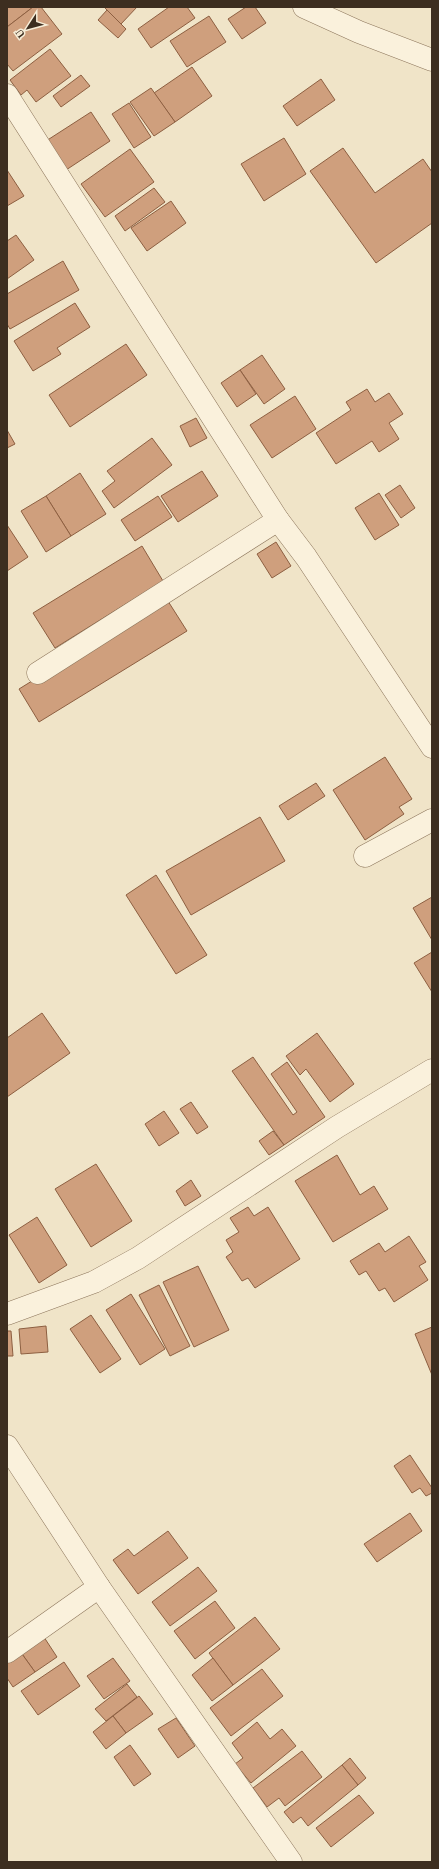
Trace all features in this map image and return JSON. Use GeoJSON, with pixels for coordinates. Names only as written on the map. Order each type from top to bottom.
{"type":"FeatureCollection","features":[{"type":"Feature","properties":{"kind":"street"},"geometry":{"type":"LineString","coordinates":[[304,7],[359,32],[432,60]]}},
{"type":"Feature","properties":{"kind":"street"},"geometry":{"type":"LineString","coordinates":[[7,94],[278,520],[306,557],[432,748]]}},
{"type":"Feature","properties":{"kind":"street"},"geometry":{"type":"LineString","coordinates":[[38,673],[278,520]]}},
{"type":"Feature","properties":{"kind":"street"},"geometry":{"type":"LineString","coordinates":[[365,856],[432,820]]}},
{"type":"Feature","properties":{"kind":"street"},"geometry":{"type":"LineString","coordinates":[[7,1314],[94,1282],[138,1258],[337,1127],[432,1070]]}},
{"type":"Feature","properties":{"kind":"street"},"geometry":{"type":"LineString","coordinates":[[7,1446],[99,1587],[291,1862]]}},
{"type":"Feature","properties":{"kind":"street"},"geometry":{"type":"LineString","coordinates":[[7,1652],[99,1587]]}},
{"type":"Feature","properties":{"kind":"building"},"geometry":{"type":"Polygon","coordinates":[[[7,7],[33,7],[7,27],[7,7]]]}},
{"type":"Feature","properties":{"kind":"building"},"geometry":{"type":"Polygon","coordinates":[[[33,7],[41,7],[62,34],[13,71],[7,64],[7,27],[33,7]]]}},
{"type":"Feature","properties":{"kind":"building"},"geometry":{"type":"Polygon","coordinates":[[[104,7],[137,7],[121,24],[104,7]]]}},
{"type":"Feature","properties":{"kind":"building"},"geometry":{"type":"Polygon","coordinates":[[[169,7],[187,7],[195,18],[151,48],[138,29],[169,7]]]}},
{"type":"Feature","properties":{"kind":"building"},"geometry":{"type":"Polygon","coordinates":[[[246,7],[255,7],[266,23],[242,39],[228,19],[246,7]]]}},
{"type":"Feature","properties":{"kind":"building"},"geometry":{"type":"Polygon","coordinates":[[[107,10],[126,29],[118,38],[98,20],[107,10]]]}},
{"type":"Feature","properties":{"kind":"building"},"geometry":{"type":"Polygon","coordinates":[[[209,16],[226,42],[187,67],[170,41],[209,16]]]}},
{"type":"Feature","properties":{"kind":"building"},"geometry":{"type":"Polygon","coordinates":[[[50,49],[71,76],[36,102],[27,90],[21,95],[10,80],[50,49]]]}},
{"type":"Feature","properties":{"kind":"building"},"geometry":{"type":"Polygon","coordinates":[[[192,67],[212,96],[175,122],[154,93],[192,67]]]}},
{"type":"Feature","properties":{"kind":"building"},"geometry":{"type":"Polygon","coordinates":[[[81,75],[90,86],[61,107],[53,96],[81,75]]]}},
{"type":"Feature","properties":{"kind":"building"},"geometry":{"type":"Polygon","coordinates":[[[321,79],[335,100],[297,126],[283,106],[321,79]]]}},
{"type":"Feature","properties":{"kind":"building"},"geometry":{"type":"Polygon","coordinates":[[[151,88],[175,122],[154,136],[130,102],[151,88]]]}},
{"type":"Feature","properties":{"kind":"building"},"geometry":{"type":"Polygon","coordinates":[[[129,103],[151,137],[134,148],[112,114],[129,103]]]}},
{"type":"Feature","properties":{"kind":"building"},"geometry":{"type":"Polygon","coordinates":[[[91,112],[110,141],[66,170],[46,141],[91,112]]]}},
{"type":"Feature","properties":{"kind":"building"},"geometry":{"type":"Polygon","coordinates":[[[284,138],[306,174],[264,201],[241,164],[284,138]]]}},
{"type":"Feature","properties":{"kind":"building"},"geometry":{"type":"Polygon","coordinates":[[[343,148],[375,193],[423,159],[432,172],[432,223],[376,263],[310,171],[343,148]]]}},
{"type":"Feature","properties":{"kind":"building"},"geometry":{"type":"Polygon","coordinates":[[[130,149],[154,182],[105,217],[81,184],[130,149]]]}},
{"type":"Feature","properties":{"kind":"building"},"geometry":{"type":"Polygon","coordinates":[[[7,170],[24,196],[7,206],[7,170]]]}},
{"type":"Feature","properties":{"kind":"building"},"geometry":{"type":"Polygon","coordinates":[[[154,188],[165,202],[125,231],[115,216],[154,188]]]}},
{"type":"Feature","properties":{"kind":"building"},"geometry":{"type":"Polygon","coordinates":[[[171,201],[186,223],[147,251],[131,228],[171,201]]]}},
{"type":"Feature","properties":{"kind":"building"},"geometry":{"type":"Polygon","coordinates":[[[16,235],[34,260],[7,279],[7,241],[16,235]]]}},
{"type":"Feature","properties":{"kind":"building"},"geometry":{"type":"Polygon","coordinates":[[[63,261],[79,290],[10,329],[7,324],[7,294],[63,261]]]}},
{"type":"Feature","properties":{"kind":"building"},"geometry":{"type":"Polygon","coordinates":[[[75,303],[90,327],[57,348],[61,354],[33,371],[14,341],[75,303]]]}},
{"type":"Feature","properties":{"kind":"building"},"geometry":{"type":"Polygon","coordinates":[[[126,344],[147,375],[70,427],[49,395],[126,344]]]}},
{"type":"Feature","properties":{"kind":"building"},"geometry":{"type":"Polygon","coordinates":[[[262,355],[285,389],[264,404],[240,370],[262,355]]]}},
{"type":"Feature","properties":{"kind":"building"},"geometry":{"type":"Polygon","coordinates":[[[240,370],[256,394],[237,407],[221,383],[240,370]]]}},
{"type":"Feature","properties":{"kind":"building"},"geometry":{"type":"Polygon","coordinates":[[[367,389],[375,402],[389,393],[403,414],[389,423],[399,439],[379,452],[372,441],[336,464],[316,433],[351,410],[346,402],[367,389]]]}},
{"type":"Feature","properties":{"kind":"building"},"geometry":{"type":"Polygon","coordinates":[[[295,396],[316,429],[272,458],[250,425],[295,396]]]}},
{"type":"Feature","properties":{"kind":"building"},"geometry":{"type":"Polygon","coordinates":[[[196,418],[207,438],[190,447],[180,426],[196,418]]]}},
{"type":"Feature","properties":{"kind":"building"},"geometry":{"type":"Polygon","coordinates":[[[7,430],[15,444],[7,448],[7,430]]]}},
{"type":"Feature","properties":{"kind":"building"},"geometry":{"type":"Polygon","coordinates":[[[152,438],[172,465],[114,508],[102,491],[115,481],[107,471],[152,438]]]}},
{"type":"Feature","properties":{"kind":"building"},"geometry":{"type":"Polygon","coordinates":[[[202,471],[218,496],[178,522],[161,496],[202,471]]]}},
{"type":"Feature","properties":{"kind":"building"},"geometry":{"type":"Polygon","coordinates":[[[80,473],[106,514],[71,536],[46,496],[80,473]]]}},
{"type":"Feature","properties":{"kind":"building"},"geometry":{"type":"Polygon","coordinates":[[[400,485],[415,508],[401,518],[385,495],[400,485]]]}},
{"type":"Feature","properties":{"kind":"building"},"geometry":{"type":"Polygon","coordinates":[[[379,493],[399,525],[375,540],[355,508],[379,493]]]}},
{"type":"Feature","properties":{"kind":"building"},"geometry":{"type":"Polygon","coordinates":[[[46,496],[71,536],[46,552],[21,511],[46,496]]]}},
{"type":"Feature","properties":{"kind":"building"},"geometry":{"type":"Polygon","coordinates":[[[158,496],[172,517],[135,541],[121,520],[158,496]]]}},
{"type":"Feature","properties":{"kind":"building"},"geometry":{"type":"Polygon","coordinates":[[[7,525],[28,557],[7,571],[7,525]]]}},
{"type":"Feature","properties":{"kind":"building"},"geometry":{"type":"Polygon","coordinates":[[[276,542],[291,566],[272,578],[257,554],[276,542]]]}},
{"type":"Feature","properties":{"kind":"building"},"geometry":{"type":"Polygon","coordinates":[[[142,546],[163,581],[55,648],[33,613],[142,546]]]}},
{"type":"Feature","properties":{"kind":"building"},"geometry":{"type":"Polygon","coordinates":[[[166,598],[187,631],[39,722],[19,689],[166,598]]]}},
{"type":"Feature","properties":{"kind":"building"},"geometry":{"type":"Polygon","coordinates":[[[385,757],[412,799],[399,807],[404,814],[365,840],[333,790],[385,757]]]}},
{"type":"Feature","properties":{"kind":"building"},"geometry":{"type":"Polygon","coordinates":[[[316,783],[325,796],[288,820],[279,806],[316,783]]]}},
{"type":"Feature","properties":{"kind":"building"},"geometry":{"type":"Polygon","coordinates":[[[260,817],[285,861],[191,915],[166,871],[260,817]]]}},
{"type":"Feature","properties":{"kind":"building"},"geometry":{"type":"Polygon","coordinates":[[[156,875],[207,955],[176,974],[126,895],[156,875]]]}},
{"type":"Feature","properties":{"kind":"building"},"geometry":{"type":"Polygon","coordinates":[[[432,897],[432,940],[413,908],[432,897]]]}},
{"type":"Feature","properties":{"kind":"building"},"geometry":{"type":"Polygon","coordinates":[[[432,952],[432,992],[414,963],[432,952]]]}},
{"type":"Feature","properties":{"kind":"building"},"geometry":{"type":"Polygon","coordinates":[[[42,1013],[70,1053],[7,1097],[7,1038],[42,1013]]]}},
{"type":"Feature","properties":{"kind":"building"},"geometry":{"type":"Polygon","coordinates":[[[317,1033],[354,1084],[330,1102],[306,1069],[300,1075],[286,1056],[317,1033]]]}},
{"type":"Feature","properties":{"kind":"building"},"geometry":{"type":"Polygon","coordinates":[[[253,1057],[293,1115],[297,1112],[271,1074],[287,1062],[325,1117],[284,1145],[232,1071],[253,1057]]]}},
{"type":"Feature","properties":{"kind":"building"},"geometry":{"type":"Polygon","coordinates":[[[191,1102],[208,1127],[197,1134],[180,1109],[191,1102]]]}},
{"type":"Feature","properties":{"kind":"building"},"geometry":{"type":"Polygon","coordinates":[[[164,1111],[179,1133],[159,1146],[145,1124],[164,1111]]]}},
{"type":"Feature","properties":{"kind":"building"},"geometry":{"type":"Polygon","coordinates":[[[273,1131],[284,1145],[269,1155],[259,1141],[273,1131]]]}},
{"type":"Feature","properties":{"kind":"building"},"geometry":{"type":"Polygon","coordinates":[[[337,1155],[360,1195],[374,1186],[388,1209],[333,1242],[295,1181],[337,1155]]]}},
{"type":"Feature","properties":{"kind":"building"},"geometry":{"type":"Polygon","coordinates":[[[96,1164],[132,1221],[91,1247],[55,1189],[96,1164]]]}},
{"type":"Feature","properties":{"kind":"building"},"geometry":{"type":"Polygon","coordinates":[[[191,1180],[201,1196],[185,1206],[176,1191],[191,1180]]]}},
{"type":"Feature","properties":{"kind":"building"},"geometry":{"type":"Polygon","coordinates":[[[248,1207],[254,1216],[268,1207],[300,1259],[255,1288],[248,1278],[242,1281],[226,1257],[233,1252],[226,1240],[239,1232],[230,1218],[248,1207]]]}},
{"type":"Feature","properties":{"kind":"building"},"geometry":{"type":"Polygon","coordinates":[[[37,1217],[67,1265],[39,1283],[9,1235],[37,1217]]]}},
{"type":"Feature","properties":{"kind":"building"},"geometry":{"type":"Polygon","coordinates":[[[409,1236],[426,1262],[419,1266],[428,1280],[394,1302],[385,1288],[379,1291],[366,1271],[359,1275],[350,1261],[379,1243],[385,1252],[409,1236]]]}},
{"type":"Feature","properties":{"kind":"building"},"geometry":{"type":"Polygon","coordinates":[[[198,1266],[229,1330],[194,1347],[163,1282],[198,1266]]]}},
{"type":"Feature","properties":{"kind":"building"},"geometry":{"type":"Polygon","coordinates":[[[159,1285],[190,1346],[170,1356],[139,1295],[159,1285]]]}},
{"type":"Feature","properties":{"kind":"building"},"geometry":{"type":"Polygon","coordinates":[[[131,1294],[165,1349],[140,1365],[106,1310],[131,1294]]]}},
{"type":"Feature","properties":{"kind":"building"},"geometry":{"type":"Polygon","coordinates":[[[91,1315],[121,1359],[100,1373],[70,1329],[91,1315]]]}},
{"type":"Feature","properties":{"kind":"building"},"geometry":{"type":"Polygon","coordinates":[[[46,1326],[48,1352],[21,1354],[19,1329],[46,1326]]]}},
{"type":"Feature","properties":{"kind":"building"},"geometry":{"type":"Polygon","coordinates":[[[432,1327],[432,1375],[415,1334],[432,1327]]]}},
{"type":"Feature","properties":{"kind":"building"},"geometry":{"type":"Polygon","coordinates":[[[7,1331],[11,1331],[13,1356],[7,1356],[7,1331]]]}},
{"type":"Feature","properties":{"kind":"building"},"geometry":{"type":"Polygon","coordinates":[[[410,1455],[432,1488],[432,1493],[426,1496],[420,1488],[412,1493],[394,1466],[410,1455]]]}},
{"type":"Feature","properties":{"kind":"building"},"geometry":{"type":"Polygon","coordinates":[[[410,1513],[422,1531],[377,1562],[364,1544],[410,1513]]]}},
{"type":"Feature","properties":{"kind":"building"},"geometry":{"type":"Polygon","coordinates":[[[168,1531],[188,1558],[138,1594],[113,1560],[128,1549],[134,1556],[168,1531]]]}},
{"type":"Feature","properties":{"kind":"building"},"geometry":{"type":"Polygon","coordinates":[[[198,1567],[217,1591],[170,1626],[152,1602],[198,1567]]]}},
{"type":"Feature","properties":{"kind":"building"},"geometry":{"type":"Polygon","coordinates":[[[215,1601],[235,1628],[195,1659],[174,1631],[215,1601]]]}},
{"type":"Feature","properties":{"kind":"building"},"geometry":{"type":"Polygon","coordinates":[[[255,1617],[280,1649],[233,1685],[209,1653],[255,1617]]]}},
{"type":"Feature","properties":{"kind":"building"},"geometry":{"type":"Polygon","coordinates":[[[40,1631],[57,1657],[35,1672],[17,1647],[40,1631]]]}},
{"type":"Feature","properties":{"kind":"building"},"geometry":{"type":"Polygon","coordinates":[[[17,1647],[35,1672],[13,1687],[7,1678],[7,1654],[17,1647]]]}},
{"type":"Feature","properties":{"kind":"building"},"geometry":{"type":"Polygon","coordinates":[[[113,1658],[130,1681],[104,1699],[87,1676],[113,1658]]]}},
{"type":"Feature","properties":{"kind":"building"},"geometry":{"type":"Polygon","coordinates":[[[213,1658],[233,1685],[212,1701],[192,1675],[213,1658]]]}},
{"type":"Feature","properties":{"kind":"building"},"geometry":{"type":"Polygon","coordinates":[[[64,1662],[80,1686],[38,1715],[21,1691],[64,1662]]]}},
{"type":"Feature","properties":{"kind":"building"},"geometry":{"type":"Polygon","coordinates":[[[262,1669],[283,1696],[231,1736],[210,1708],[262,1669]]]}},
{"type":"Feature","properties":{"kind":"building"},"geometry":{"type":"Polygon","coordinates":[[[127,1684],[137,1697],[106,1721],[95,1709],[127,1684]]]}},
{"type":"Feature","properties":{"kind":"building"},"geometry":{"type":"Polygon","coordinates":[[[139,1696],[153,1714],[126,1733],[113,1716],[139,1696]]]}},
{"type":"Feature","properties":{"kind":"building"},"geometry":{"type":"Polygon","coordinates":[[[113,1716],[126,1733],[106,1749],[93,1732],[113,1716]]]}},
{"type":"Feature","properties":{"kind":"building"},"geometry":{"type":"Polygon","coordinates":[[[176,1718],[195,1746],[178,1758],[158,1729],[176,1718]]]}},
{"type":"Feature","properties":{"kind":"building"},"geometry":{"type":"Polygon","coordinates":[[[257,1722],[270,1739],[282,1729],[296,1746],[251,1783],[235,1764],[243,1758],[232,1743],[257,1722]]]}},
{"type":"Feature","properties":{"kind":"building"},"geometry":{"type":"Polygon","coordinates":[[[130,1745],[151,1774],[134,1786],[114,1757],[130,1745]]]}},
{"type":"Feature","properties":{"kind":"building"},"geometry":{"type":"Polygon","coordinates":[[[302,1751],[322,1777],[285,1806],[279,1798],[267,1807],[253,1788],[302,1751]]]}},
{"type":"Feature","properties":{"kind":"building"},"geometry":{"type":"Polygon","coordinates":[[[350,1758],[366,1778],[358,1785],[342,1765],[350,1758]]]}},
{"type":"Feature","properties":{"kind":"building"},"geometry":{"type":"Polygon","coordinates":[[[342,1765],[358,1785],[308,1826],[301,1817],[293,1823],[284,1812],[342,1765]]]}},
{"type":"Feature","properties":{"kind":"building"},"geometry":{"type":"Polygon","coordinates":[[[359,1795],[374,1813],[331,1847],[316,1828],[359,1795]]]}}]}
